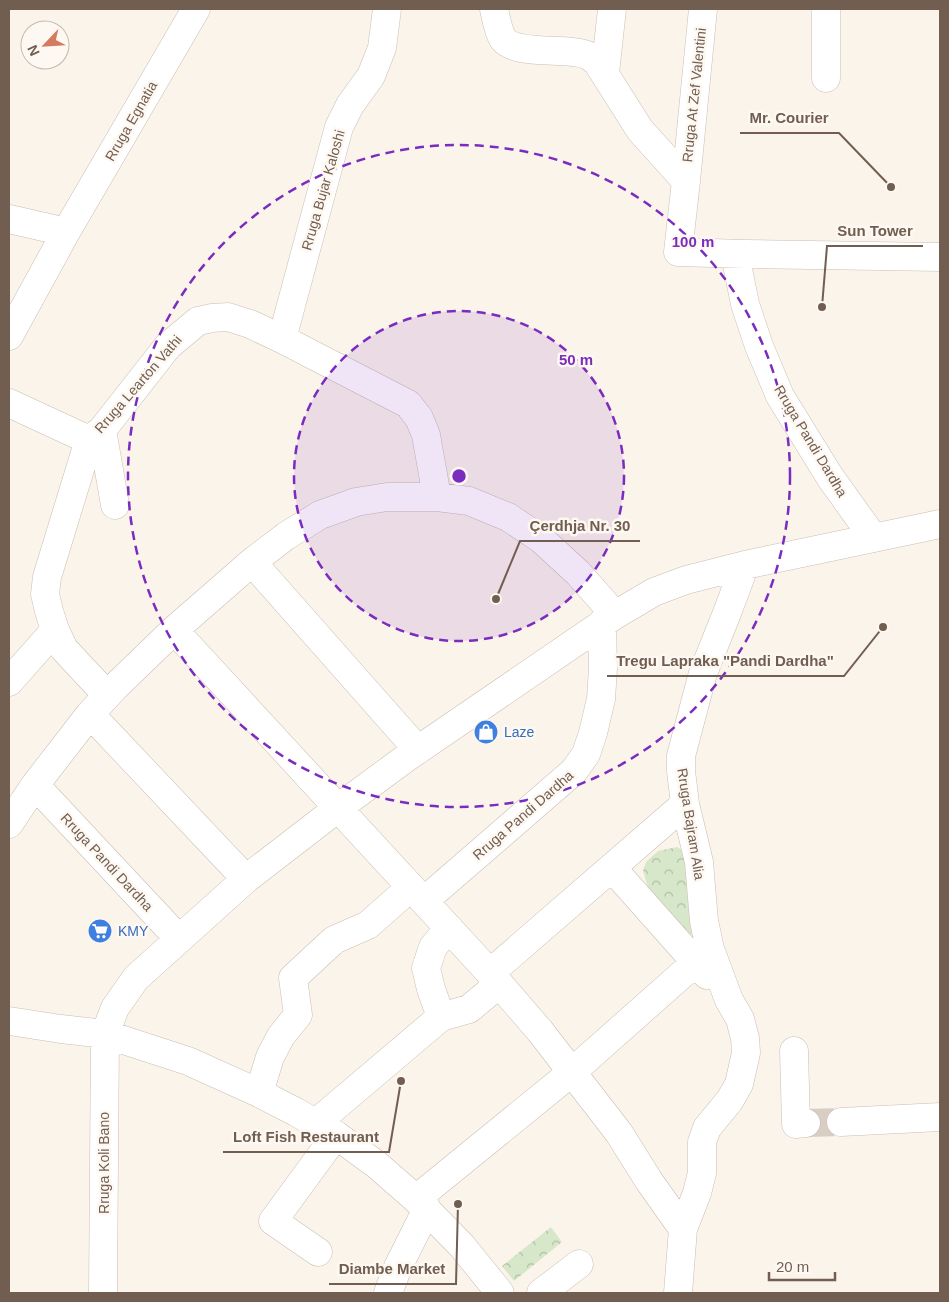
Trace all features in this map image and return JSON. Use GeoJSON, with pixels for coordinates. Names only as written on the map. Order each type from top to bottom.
{"type":"FeatureCollection","features":[{"type":"Feature","properties":{"kind":"street","name":"Rruga Egnatia"},"geometry":{"type":"LineString","coordinates":[[9,336],[66,232],[196,9]]}},
{"type":"Feature","properties":{"kind":"street","name":"Rruga Bujar Kaloshi"},"geometry":{"type":"LineString","coordinates":[[282,339],[339,127],[350,105],[371,76],[382,48],[388,9]]}},
{"type":"Feature","properties":{"kind":"street","name":"Rruga At Zef Valentini"},"geometry":{"type":"LineString","coordinates":[[494,9],[502,37],[508,44],[518,47],[588,55],[597,62],[640,130],[686,181]]}},
{"type":"Feature","properties":{"kind":"street"},"geometry":{"type":"LineString","coordinates":[[605,73],[612,9]]}},
{"type":"Feature","properties":{"kind":"street","name":"Rruga At Zef Valentini"},"geometry":{"type":"LineString","coordinates":[[703,9],[678,252],[940,257]]}},
{"type":"Feature","properties":{"kind":"street"},"geometry":{"type":"LineString","coordinates":[[826,9],[826,78]]}},
{"type":"Feature","properties":{"kind":"street"},"geometry":{"type":"LineString","coordinates":[[9,219],[66,232]]}},
{"type":"Feature","properties":{"kind":"street","name":"Rruga Pandi Dardha"},"geometry":{"type":"LineString","coordinates":[[735,254],[745,304],[759,346],[780,396],[830,477],[873,537]]}},
{"type":"Feature","properties":{"kind":"street","name":"Rruga Learton Vathi"},"geometry":{"type":"LineString","coordinates":[[99,704],[64,649],[55,630],[46,594],[47,577],[95,435],[168,346],[198,321],[228,317],[250,324],[408,404],[419,418],[426,435],[437,497]]}},
{"type":"Feature","properties":{"kind":"street"},"geometry":{"type":"LineString","coordinates":[[9,403],[95,435],[115,505]]}},
{"type":"Feature","properties":{"kind":"street"},"geometry":{"type":"LineString","coordinates":[[9,824],[35,785],[99,704],[174,630],[252,562],[286,536],[320,515],[356,502],[387,497],[437,497],[469,502],[508,517],[540,539],[578,573],[609,619]]}},
{"type":"Feature","properties":{"kind":"street"},"geometry":{"type":"LineString","coordinates":[[105,1034],[115,1008],[136,978],[246,879],[338,808],[418,750],[609,619],[654,592],[686,580],[745,565],[940,524]]}},
{"type":"Feature","properties":{"kind":"street"},"geometry":{"type":"LineString","coordinates":[[252,562],[418,750]]}},
{"type":"Feature","properties":{"kind":"street","name":"Rruga Bajram Alia"},"geometry":{"type":"LineString","coordinates":[[678,1293],[683,1229],[702,1173],[702,1142],[707,1128],[730,1100],[739,1084],[746,1053],[745,1038],[740,1019],[729,1000],[710,949],[704,921],[699,862],[685,804],[681,756],[703,673],[745,565]]}},
{"type":"Feature","properties":{"kind":"street","name":"Rruga Pandi Dardha"},"geometry":{"type":"LineString","coordinates":[[258,1093],[270,1057],[281,1036],[298,1014],[293,978],[334,940],[368,925],[418,894],[574,771],[586,754],[601,700],[609,619]]}},
{"type":"Feature","properties":{"kind":"street"},"geometry":{"type":"LineString","coordinates":[[9,682],[55,630]]}},
{"type":"Feature","properties":{"kind":"street"},"geometry":{"type":"LineString","coordinates":[[174,630],[495,978],[619,1133],[649,1181],[683,1229]]}},
{"type":"Feature","properties":{"kind":"street"},"geometry":{"type":"LineString","coordinates":[[99,704],[246,879]]}},
{"type":"Feature","properties":{"kind":"street","name":"Rruga Pandi Dardha"},"geometry":{"type":"LineString","coordinates":[[35,785],[179,939]]}},
{"type":"Feature","properties":{"kind":"street"},"geometry":{"type":"LineString","coordinates":[[318,1252],[273,1221],[326,1129],[441,1016],[469,1009],[495,978],[612,868],[685,804]]}},
{"type":"Feature","properties":{"kind":"street","name":"Rruga Bajram Alia"},"geometry":{"type":"LineString","coordinates":[[612,868],[729,1000]]}},
{"type":"Feature","properties":{"kind":"street"},"geometry":{"type":"LineString","coordinates":[[441,1016],[426,968],[432,947],[449,928]]}},
{"type":"Feature","properties":{"kind":"street"},"geometry":{"type":"LineString","coordinates":[[388,1293],[421,1204],[696,962]]}},
{"type":"Feature","properties":{"kind":"street"},"geometry":{"type":"LineString","coordinates":[[9,1021],[105,1034],[188,1061],[296,1112],[326,1129],[377,1165],[421,1204],[462,1246],[500,1293]]}},
{"type":"Feature","properties":{"kind":"street","name":"Rruga Koli Bano"},"geometry":{"type":"LineString","coordinates":[[103,1293],[105,1034]]}},
{"type":"Feature","properties":{"kind":"street"},"geometry":{"type":"LineString","coordinates":[[794,1051],[796,1124],[806,1123]]}},
{"type":"Feature","properties":{"kind":"street"},"geometry":{"type":"LineString","coordinates":[[841,1122],[940,1116]]}},
{"type":"Feature","properties":{"kind":"street"},"geometry":{"type":"LineString","coordinates":[[542,1293],[579,1264]]}},
{"type":"Feature","properties":{"kind":"green space"},"geometry":{"type":"Polygon","coordinates":[[[677,847],[682,850],[687,862],[695,931],[687,938],[649,891],[643,871],[646,862],[658,851],[677,847]]]}},
{"type":"Feature","properties":{"kind":"green space"},"geometry":{"type":"Polygon","coordinates":[[[551,1227],[562,1242],[514,1281],[502,1266],[551,1227]]]}},
{"type":"Feature","properties":{"kind":"tunnel"},"geometry":{"type":"LineString","coordinates":[[806,1123],[841,1122]]}},
{"type":"Feature","properties":{"kind":"place","name":"Mr. Courier"},"geometry":{"type":"Point","coordinates":[891,187]}},
{"type":"Feature","properties":{"kind":"place","name":"Sun Tower"},"geometry":{"type":"Point","coordinates":[822,307]}},
{"type":"Feature","properties":{"kind":"place","name":"Çerdhja Nr. 30"},"geometry":{"type":"Point","coordinates":[496,599]}},
{"type":"Feature","properties":{"kind":"place","name":"Tregu Lapraka \"Pandi Dardha\""},"geometry":{"type":"Point","coordinates":[883,627]}},
{"type":"Feature","properties":{"kind":"place","name":"Laze"},"geometry":{"type":"Point","coordinates":[486,732]}},
{"type":"Feature","properties":{"kind":"place","name":"KMY"},"geometry":{"type":"Point","coordinates":[100,931]}},
{"type":"Feature","properties":{"kind":"place","name":"Loft Fish Restaurant"},"geometry":{"type":"Point","coordinates":[401,1081]}},
{"type":"Feature","properties":{"kind":"place","name":"Diambe Market"},"geometry":{"type":"Point","coordinates":[458,1204]}}]}
